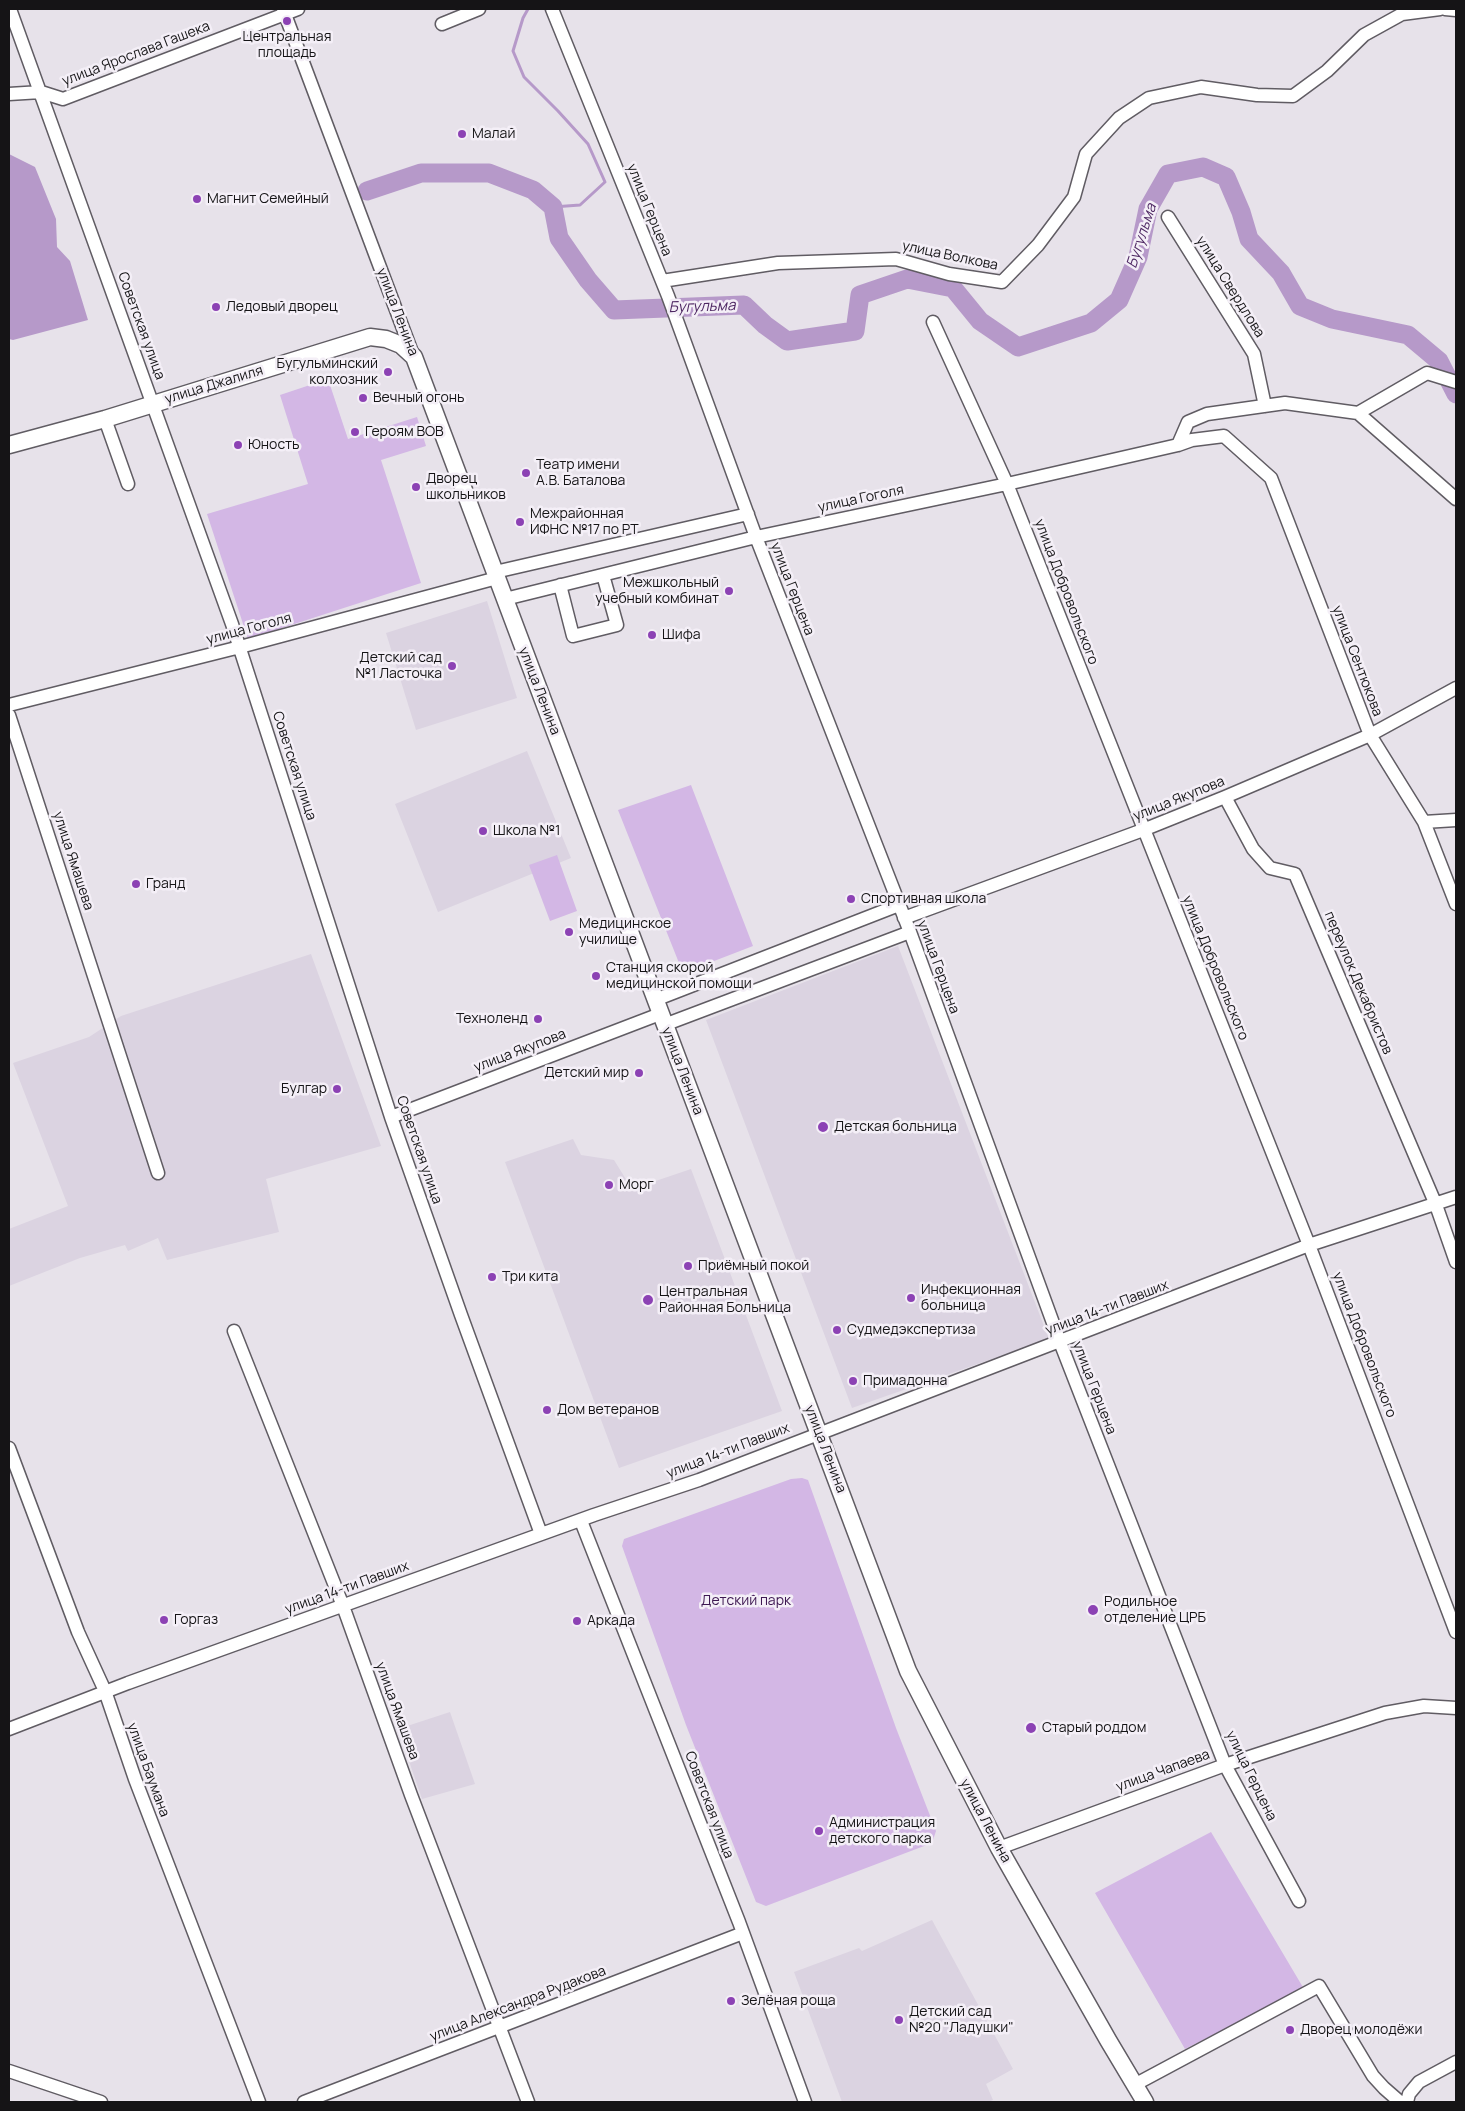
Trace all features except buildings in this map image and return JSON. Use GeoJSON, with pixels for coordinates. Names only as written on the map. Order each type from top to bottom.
{"type":"FeatureCollection","features":[{"type":"Feature","properties":{"kind":"main road","name":"улица Джалиля"},"geometry":{"type":"LineString","coordinates":[[9,445],[105,419],[370,337],[386,339],[401,345],[414,357]]}},
{"type":"Feature","properties":{"kind":"main road","name":"улица Ленина"},"geometry":{"type":"LineString","coordinates":[[414,357],[908,1671],[999,1848],[1103,2032],[1136,2084],[1145,2102]]}},
{"type":"Feature","properties":{"kind":"street","name":"Советская улица"},"geometry":{"type":"LineString","coordinates":[[10,9],[240,647],[392,1117],[461,1316],[541,1534]]}},
{"type":"Feature","properties":{"kind":"street","name":"улица Ярослава Гашека"},"geometry":{"type":"LineString","coordinates":[[9,94],[41,92],[63,99],[284,11],[298,9]]}},
{"type":"Feature","properties":{"kind":"street"},"geometry":{"type":"LineString","coordinates":[[442,24],[479,9]]}},
{"type":"Feature","properties":{"kind":"street","name":"улица Волкова"},"geometry":{"type":"LineString","coordinates":[[662,281],[778,262],[896,259],[949,274],[1002,282],[1038,245],[1074,197],[1086,154],[1119,118],[1149,98],[1201,87],[1257,95],[1293,96],[1327,71],[1364,35],[1402,14],[1440,9]]}},
{"type":"Feature","properties":{"kind":"street"},"geometry":{"type":"LineString","coordinates":[[1445,9],[1456,10]]}},
{"type":"Feature","properties":{"kind":"street","name":"улица Ленина"},"geometry":{"type":"LineString","coordinates":[[284,11],[414,357]]}},
{"type":"Feature","properties":{"kind":"street","name":"улица Герцена"},"geometry":{"type":"LineString","coordinates":[[556,12],[676,316],[756,537],[910,932],[1060,1342],[1225,1764],[1299,1901]]}},
{"type":"Feature","properties":{"kind":"street","name":"улица Свердлова"},"geometry":{"type":"LineString","coordinates":[[1168,217],[1254,354],[1265,406]]}},
{"type":"Feature","properties":{"kind":"street","name":"улица Добровольского"},"geometry":{"type":"LineString","coordinates":[[933,322],[1007,484],[1143,830],[1310,1245],[1456,1632]]}},
{"type":"Feature","properties":{"kind":"street"},"geometry":{"type":"LineString","coordinates":[[1358,413],[1427,374],[1456,382]]}},
{"type":"Feature","properties":{"kind":"street"},"geometry":{"type":"LineString","coordinates":[[1178,445],[1188,422],[1207,414],[1285,403],[1358,413],[1456,499]]}},
{"type":"Feature","properties":{"kind":"street"},"geometry":{"type":"LineString","coordinates":[[105,419],[128,484]]}},
{"type":"Feature","properties":{"kind":"street","name":"улица Гоголя"},"geometry":{"type":"LineString","coordinates":[[505,599],[756,537],[1007,484],[1178,445],[1192,440],[1224,436]]}},
{"type":"Feature","properties":{"kind":"street","name":"улица Сентюкова"},"geometry":{"type":"LineString","coordinates":[[1224,436],[1271,478],[1370,735],[1424,822],[1456,904]]}},
{"type":"Feature","properties":{"kind":"street","name":"улица Гоголя"},"geometry":{"type":"LineString","coordinates":[[9,705],[240,647],[496,575],[748,514]]}},
{"type":"Feature","properties":{"kind":"street"},"geometry":{"type":"LineString","coordinates":[[560,585],[573,636],[582,634],[617,625],[603,575]]}},
{"type":"Feature","properties":{"kind":"street","name":"улица Якупова"},"geometry":{"type":"LineString","coordinates":[[904,918],[1143,830],[1226,797],[1370,735],[1456,688]]}},
{"type":"Feature","properties":{"kind":"street","name":"улица Ямашева"},"geometry":{"type":"LineString","coordinates":[[9,715],[14,751],[108,1017],[158,1173]]}},
{"type":"Feature","properties":{"kind":"street","name":"переулок Декабристов"},"geometry":{"type":"LineString","coordinates":[[1226,797],[1253,849],[1270,868],[1295,874],[1436,1205]]}},
{"type":"Feature","properties":{"kind":"street"},"geometry":{"type":"LineString","coordinates":[[1424,822],[1456,820]]}},
{"type":"Feature","properties":{"kind":"street"},"geometry":{"type":"LineString","coordinates":[[660,1013],[899,905]]}},
{"type":"Feature","properties":{"kind":"street"},"geometry":{"type":"LineString","coordinates":[[660,1013],[910,932]]}},
{"type":"Feature","properties":{"kind":"street","name":"улица Якупова"},"geometry":{"type":"LineString","coordinates":[[392,1117],[660,1013]]}},
{"type":"Feature","properties":{"kind":"street","name":"улица 14-ти Павших"},"geometry":{"type":"LineString","coordinates":[[9,1729],[105,1692],[541,1534],[700,1480],[1310,1245],[1456,1197]]}},
{"type":"Feature","properties":{"kind":"street"},"geometry":{"type":"LineString","coordinates":[[1436,1205],[1456,1262]]}},
{"type":"Feature","properties":{"kind":"street","name":"улица Ямашева"},"geometry":{"type":"LineString","coordinates":[[234,1330],[343,1606],[528,2102]]}},
{"type":"Feature","properties":{"kind":"street","name":"улица Баумана"},"geometry":{"type":"LineString","coordinates":[[9,1448],[78,1632],[105,1692],[135,1779],[258,2102]]}},
{"type":"Feature","properties":{"kind":"street","name":"Советская улица"},"geometry":{"type":"LineString","coordinates":[[581,1521],[743,1933],[804,2102]]}},
{"type":"Feature","properties":{"kind":"street","name":"улица Чапаева"},"geometry":{"type":"LineString","coordinates":[[999,1848],[1225,1764],[1385,1713],[1424,1706],[1456,1708]]}},
{"type":"Feature","properties":{"kind":"street","name":"улица Александра Рудакова"},"geometry":{"type":"LineString","coordinates":[[304,2102],[743,1933]]}},
{"type":"Feature","properties":{"kind":"street"},"geometry":{"type":"LineString","coordinates":[[1136,2084],[1319,1986],[1373,2076],[1400,2102]]}},
{"type":"Feature","properties":{"kind":"street"},"geometry":{"type":"LineString","coordinates":[[1407,2102],[1409,2094],[1419,2082],[1456,2062]]}},
{"type":"Feature","properties":{"kind":"street"},"geometry":{"type":"LineString","coordinates":[[9,2072],[101,2102]]}},
{"type":"Feature","properties":{"kind":"shaded area"},"geometry":{"type":"Polygon","coordinates":[[[9,154],[35,167],[56,219],[57,247],[70,261],[88,320],[13,340],[9,339],[9,154]]]}},
{"type":"Feature","properties":{"kind":"shaded area","name":"Детский сад №1 Ласточка"},"geometry":{"type":"Polygon","coordinates":[[[487,601],[517,698],[416,730],[386,633],[487,601]]]}},
{"type":"Feature","properties":{"kind":"shaded area","name":"Школа №1"},"geometry":{"type":"Polygon","coordinates":[[[527,751],[571,858],[438,912],[395,804],[527,751]]]}},
{"type":"Feature","properties":{"kind":"shaded area"},"geometry":{"type":"Polygon","coordinates":[[[898,946],[1049,1339],[852,1408],[706,1020],[898,946]]]}},
{"type":"Feature","properties":{"kind":"shaded area"},"geometry":{"type":"Polygon","coordinates":[[[311,954],[381,1146],[266,1179],[279,1232],[167,1260],[158,1238],[128,1251],[125,1245],[80,1258],[9,1286],[9,1229],[68,1206],[13,1063],[89,1037],[121,1016],[311,954]]]}},
{"type":"Feature","properties":{"kind":"shaded area","name":"Центральная Районная Больница"},"geometry":{"type":"Polygon","coordinates":[[[573,1139],[581,1155],[614,1160],[632,1189],[691,1169],[782,1411],[619,1468],[505,1162],[573,1139]]]}},
{"type":"Feature","properties":{"kind":"shaded area"},"geometry":{"type":"Polygon","coordinates":[[[450,1712],[475,1784],[422,1799],[398,1729],[450,1712]]]}},
{"type":"Feature","properties":{"kind":"shaded area","name":"Детский сад №20 \"Ладушки\""},"geometry":{"type":"Polygon","coordinates":[[[932,1920],[1013,2069],[986,2084],[993,2100],[988,2102],[842,2102],[794,1972],[859,1948],[862,1951],[932,1920]]]}},
{"type":"Feature","properties":{"kind":"green space"},"geometry":{"type":"Polygon","coordinates":[[[328,379],[348,439],[417,417],[426,446],[381,460],[421,583],[248,639],[207,514],[308,484],[280,395],[328,379]]]}},
{"type":"Feature","properties":{"kind":"green space"},"geometry":{"type":"Polygon","coordinates":[[[691,785],[753,946],[683,973],[618,810],[691,785]]]}},
{"type":"Feature","properties":{"kind":"green space"},"geometry":{"type":"Polygon","coordinates":[[[557,855],[577,911],[550,921],[529,865],[557,855]]]}},
{"type":"Feature","properties":{"kind":"green space","name":"Детский парк"},"geometry":{"type":"Polygon","coordinates":[[[802,1478],[808,1480],[896,1728],[936,1831],[932,1843],[766,1906],[756,1902],[686,1725],[622,1546],[624,1539],[791,1479],[802,1478]]]}},
{"type":"Feature","properties":{"kind":"green space"},"geometry":{"type":"Polygon","coordinates":[[[1211,1832],[1304,1989],[1185,2049],[1095,1893],[1211,1832]]]}},
{"type":"Feature","properties":{"kind":"waterway"},"geometry":{"type":"LineString","coordinates":[[528,9],[523,18],[513,51],[524,77],[588,144],[605,182],[580,205],[553,207]]}},
{"type":"Feature","properties":{"kind":"waterway","name":"Бугульма"},"geometry":{"type":"LineString","coordinates":[[367,191],[421,173],[489,173],[533,190],[553,207],[559,238],[588,280],[614,310],[744,305],[765,325],[787,341],[855,331],[860,295],[907,279],[953,288],[980,321],[1018,347],[1091,323],[1119,300],[1138,257],[1148,209],[1168,174],[1203,167],[1226,177],[1241,212],[1249,239],[1281,273],[1300,306],[1332,319],[1408,335],[1439,361],[1456,394]]}},
{"type":"Feature","properties":{"kind":"place","name":"Центральная площадь"},"geometry":{"type":"Point","coordinates":[287,21]}},
{"type":"Feature","properties":{"kind":"place","name":"Малай"},"geometry":{"type":"Point","coordinates":[462,134]}},
{"type":"Feature","properties":{"kind":"place","name":"Магнит Семейный"},"geometry":{"type":"Point","coordinates":[197,199]}},
{"type":"Feature","properties":{"kind":"place","name":"Ледовый дворец"},"geometry":{"type":"Point","coordinates":[216,307]}},
{"type":"Feature","properties":{"kind":"place","name":"Бугульминский колхозник"},"geometry":{"type":"Point","coordinates":[388,372]}},
{"type":"Feature","properties":{"kind":"place","name":"Вечный огонь"},"geometry":{"type":"Point","coordinates":[363,398]}},
{"type":"Feature","properties":{"kind":"place","name":"Героям ВОВ"},"geometry":{"type":"Point","coordinates":[355,432]}},
{"type":"Feature","properties":{"kind":"place","name":"Юность"},"geometry":{"type":"Point","coordinates":[238,445]}},
{"type":"Feature","properties":{"kind":"place","name":"Театр имени А.В. Баталова"},"geometry":{"type":"Point","coordinates":[526,473]}},
{"type":"Feature","properties":{"kind":"place","name":"Дворец школьников"},"geometry":{"type":"Point","coordinates":[416,487]}},
{"type":"Feature","properties":{"kind":"place","name":"Межрайонная ИФНС №17 по РТ"},"geometry":{"type":"Point","coordinates":[520,522]}},
{"type":"Feature","properties":{"kind":"place","name":"Межшкольный учебный комбинат"},"geometry":{"type":"Point","coordinates":[729,591]}},
{"type":"Feature","properties":{"kind":"place","name":"Шифа"},"geometry":{"type":"Point","coordinates":[652,635]}},
{"type":"Feature","properties":{"kind":"place","name":"Детский сад №1 Ласточка"},"geometry":{"type":"Point","coordinates":[452,666]}},
{"type":"Feature","properties":{"kind":"place","name":"Школа №1"},"geometry":{"type":"Point","coordinates":[483,831]}},
{"type":"Feature","properties":{"kind":"place","name":"Гранд"},"geometry":{"type":"Point","coordinates":[136,884]}},
{"type":"Feature","properties":{"kind":"place","name":"Спортивная школа"},"geometry":{"type":"Point","coordinates":[851,899]}},
{"type":"Feature","properties":{"kind":"place","name":"Медицинское училище"},"geometry":{"type":"Point","coordinates":[569,932]}},
{"type":"Feature","properties":{"kind":"place","name":"Станция скорой медицинской помощи"},"geometry":{"type":"Point","coordinates":[596,976]}},
{"type":"Feature","properties":{"kind":"place","name":"Техноленд"},"geometry":{"type":"Point","coordinates":[538,1019]}},
{"type":"Feature","properties":{"kind":"place","name":"Детский мир"},"geometry":{"type":"Point","coordinates":[639,1073]}},
{"type":"Feature","properties":{"kind":"place","name":"Булгар"},"geometry":{"type":"Point","coordinates":[337,1089]}},
{"type":"Feature","properties":{"kind":"place","name":"Детская больница"},"geometry":{"type":"Point","coordinates":[823,1127]}},
{"type":"Feature","properties":{"kind":"place","name":"Морг"},"geometry":{"type":"Point","coordinates":[609,1185]}},
{"type":"Feature","properties":{"kind":"place","name":"Приёмный покой"},"geometry":{"type":"Point","coordinates":[688,1266]}},
{"type":"Feature","properties":{"kind":"place","name":"Три кита"},"geometry":{"type":"Point","coordinates":[492,1277]}},
{"type":"Feature","properties":{"kind":"place","name":"Инфекционная больница"},"geometry":{"type":"Point","coordinates":[911,1298]}},
{"type":"Feature","properties":{"kind":"place","name":"Центральная Районная Больница"},"geometry":{"type":"Point","coordinates":[648,1300]}},
{"type":"Feature","properties":{"kind":"place","name":"Судмедэкспертиза"},"geometry":{"type":"Point","coordinates":[837,1330]}},
{"type":"Feature","properties":{"kind":"place","name":"Примадонна"},"geometry":{"type":"Point","coordinates":[853,1381]}},
{"type":"Feature","properties":{"kind":"place","name":"Дом ветеранов"},"geometry":{"type":"Point","coordinates":[547,1410]}},
{"type":"Feature","properties":{"kind":"place","name":"Родильное отделение ЦРБ"},"geometry":{"type":"Point","coordinates":[1093,1610]}},
{"type":"Feature","properties":{"kind":"place","name":"Горгаз"},"geometry":{"type":"Point","coordinates":[164,1620]}},
{"type":"Feature","properties":{"kind":"place","name":"Аркада"},"geometry":{"type":"Point","coordinates":[577,1621]}},
{"type":"Feature","properties":{"kind":"place","name":"Старый роддом"},"geometry":{"type":"Point","coordinates":[1031,1728]}},
{"type":"Feature","properties":{"kind":"place","name":"Администрация детского парка"},"geometry":{"type":"Point","coordinates":[819,1831]}},
{"type":"Feature","properties":{"kind":"place","name":"Зелёная роща"},"geometry":{"type":"Point","coordinates":[731,2001]}},
{"type":"Feature","properties":{"kind":"place","name":"Детский сад №20 \"Ладушки\""},"geometry":{"type":"Point","coordinates":[899,2020]}},
{"type":"Feature","properties":{"kind":"place","name":"Дворец молодёжи"},"geometry":{"type":"Point","coordinates":[1290,2030]}}]}
